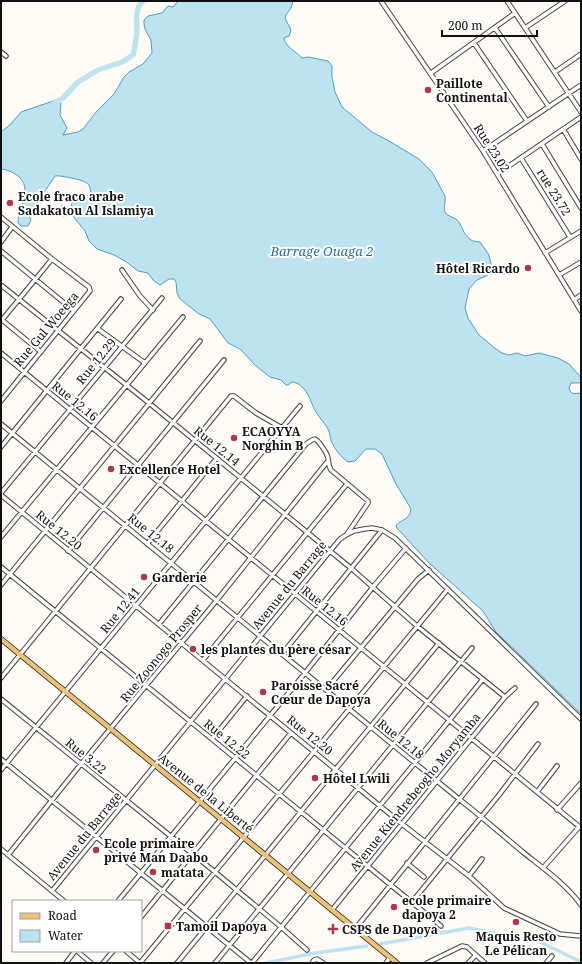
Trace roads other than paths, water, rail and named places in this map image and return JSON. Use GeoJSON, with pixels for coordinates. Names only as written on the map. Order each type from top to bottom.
{"type":"FeatureCollection","features":[{"type":"Feature","properties":{"kind":"main road","name":"Avenue de la Liberté"},"geometry":{"type":"LineString","coordinates":[[1,639],[112,728],[397,963]]}},
{"type":"Feature","properties":{"kind":"street"},"geometry":{"type":"LineString","coordinates":[[507,1],[581,112]]}},
{"type":"Feature","properties":{"kind":"street"},"geometry":{"type":"LineString","coordinates":[[525,28],[565,1]]}},
{"type":"Feature","properties":{"kind":"street","name":"Rue 23.02"},"geometry":{"type":"LineString","coordinates":[[383,2],[483,151],[581,311]]}},
{"type":"Feature","properties":{"kind":"street"},"geometry":{"type":"LineString","coordinates":[[431,73],[515,13]]}},
{"type":"Feature","properties":{"kind":"street"},"geometry":{"type":"LineString","coordinates":[[495,28],[549,107]]}},
{"type":"Feature","properties":{"kind":"street"},"geometry":{"type":"LineString","coordinates":[[474,43],[527,121]]}},
{"type":"Feature","properties":{"kind":"street"},"geometry":{"type":"LineString","coordinates":[[1,52],[6,56]]}},
{"type":"Feature","properties":{"kind":"street"},"geometry":{"type":"LineString","coordinates":[[554,72],[581,54]]}},
{"type":"Feature","properties":{"kind":"street"},"geometry":{"type":"LineString","coordinates":[[483,151],[581,85]]}},
{"type":"Feature","properties":{"kind":"street"},"geometry":{"type":"LineString","coordinates":[[497,174],[581,117]]}},
{"type":"Feature","properties":{"kind":"street"},"geometry":{"type":"LineString","coordinates":[[563,129],[581,159]]}},
{"type":"Feature","properties":{"kind":"street"},"geometry":{"type":"LineString","coordinates":[[542,144],[581,208]]}},
{"type":"Feature","properties":{"kind":"street","name":"rue 23.72"},"geometry":{"type":"LineString","coordinates":[[521,158],[570,237]]}},
{"type":"Feature","properties":{"kind":"street"},"geometry":{"type":"LineString","coordinates":[[1,217],[52,259],[2,320],[41,352]]}},
{"type":"Feature","properties":{"kind":"street"},"geometry":{"type":"LineString","coordinates":[[1,242],[12,227]]}},
{"type":"Feature","properties":{"kind":"street"},"geometry":{"type":"LineString","coordinates":[[545,253],[581,231]]}},
{"type":"Feature","properties":{"kind":"street"},"geometry":{"type":"LineString","coordinates":[[1,251],[74,311]]}},
{"type":"Feature","properties":{"kind":"street","name":"Rue Gul Woeega"},"geometry":{"type":"LineString","coordinates":[[1,401],[89,294],[90,289],[52,259]]}},
{"type":"Feature","properties":{"kind":"street"},"geometry":{"type":"LineString","coordinates":[[559,275],[581,262]]}},
{"type":"Feature","properties":{"kind":"street"},"geometry":{"type":"LineString","coordinates":[[122,270],[140,296],[153,310]]}},
{"type":"Feature","properties":{"kind":"street","name":"Rue 12.14"},"geometry":{"type":"LineString","coordinates":[[1,285],[149,403],[352,569],[417,626],[506,697]]}},
{"type":"Feature","properties":{"kind":"street"},"geometry":{"type":"LineString","coordinates":[[574,300],[581,296]]}},
{"type":"Feature","properties":{"kind":"street","name":"Rue 12.29"},"geometry":{"type":"LineString","coordinates":[[1,494],[162,298]]}},
{"type":"Feature","properties":{"kind":"street"},"geometry":{"type":"LineString","coordinates":[[1,447],[121,299]]}},
{"type":"Feature","properties":{"kind":"street"},"geometry":{"type":"LineString","coordinates":[[1,537],[183,318]]}},
{"type":"Feature","properties":{"kind":"street"},"geometry":{"type":"LineString","coordinates":[[98,329],[145,363]]}},
{"type":"Feature","properties":{"kind":"street"},"geometry":{"type":"LineString","coordinates":[[1,585],[200,341]]}},
{"type":"Feature","properties":{"kind":"street","name":"Rue 12.16"},"geometry":{"type":"LineString","coordinates":[[1,353],[580,828]]}},
{"type":"Feature","properties":{"kind":"street"},"geometry":{"type":"LineString","coordinates":[[68,550],[224,360]]}},
{"type":"Feature","properties":{"kind":"street"},"geometry":{"type":"LineString","coordinates":[[1,678],[126,526],[159,483],[232,396],[256,413],[282,428]]}},
{"type":"Feature","properties":{"kind":"street","name":"Rue 12.41"},"geometry":{"type":"LineString","coordinates":[[1,770],[300,406]]}},
{"type":"Feature","properties":{"kind":"street","name":"Rue 12.18"},"geometry":{"type":"LineString","coordinates":[[1,424],[393,746],[481,816],[543,868],[581,905]]}},
{"type":"Feature","properties":{"kind":"street"},"geometry":{"type":"LineString","coordinates":[[159,624],[306,444],[312,440],[315,439],[320,444],[328,458],[327,462],[331,470],[367,500],[368,503],[346,535]]}},
{"type":"Feature","properties":{"kind":"street"},"geometry":{"type":"LineString","coordinates":[[148,544],[216,459]]}},
{"type":"Feature","properties":{"kind":"street","name":"Rue Zoonogo Prosper"},"geometry":{"type":"LineString","coordinates":[[8,855],[81,764],[217,600],[327,462]]}},
{"type":"Feature","properties":{"kind":"street"},"geometry":{"type":"LineString","coordinates":[[203,660],[347,484]]}},
{"type":"Feature","properties":{"kind":"street","name":"Rue 12.20"},"geometry":{"type":"LineString","coordinates":[[1,494],[90,569],[136,605],[402,824],[469,876],[504,908],[560,934],[581,936]]}},
{"type":"Feature","properties":{"kind":"street","name":"Avenue du Barrage"},"geometry":{"type":"LineString","coordinates":[[52,891],[330,551],[346,535],[364,529],[372,528],[382,530]]}},
{"type":"Feature","properties":{"kind":"street"},"geometry":{"type":"LineString","coordinates":[[282,654],[382,530],[396,538],[581,719]]}},
{"type":"Feature","properties":{"kind":"street"},"geometry":{"type":"LineString","coordinates":[[119,900],[406,548]]}},
{"type":"Feature","properties":{"kind":"street","name":"Rue 12.22"},"geometry":{"type":"LineString","coordinates":[[1,567],[442,926]]}},
{"type":"Feature","properties":{"kind":"street"},"geometry":{"type":"LineString","coordinates":[[326,690],[418,579],[429,570]]}},
{"type":"Feature","properties":{"kind":"street"},"geometry":{"type":"LineString","coordinates":[[127,952],[140,963],[313,751],[448,589]]}},
{"type":"Feature","properties":{"kind":"street"},"geometry":{"type":"LineString","coordinates":[[178,963],[439,643]]}},
{"type":"Feature","properties":{"kind":"street"},"geometry":{"type":"LineString","coordinates":[[215,963],[358,787],[428,704],[472,648]]}},
{"type":"Feature","properties":{"kind":"street"},"geometry":{"type":"LineString","coordinates":[[1,759],[252,963],[484,679]]}},
{"type":"Feature","properties":{"kind":"street","name":"Avenue Kiendrebeogho Moryamba"},"geometry":{"type":"LineString","coordinates":[[332,910],[437,780],[515,688]]}},
{"type":"Feature","properties":{"kind":"street"},"geometry":{"type":"LineString","coordinates":[[212,739],[247,696]]}},
{"type":"Feature","properties":{"kind":"street","name":"Rue 3.22"},"geometry":{"type":"LineString","coordinates":[[1,699],[237,890],[307,950]]}},
{"type":"Feature","properties":{"kind":"street"},"geometry":{"type":"LineString","coordinates":[[355,929],[536,704]]}},
{"type":"Feature","properties":{"kind":"street"},"geometry":{"type":"LineString","coordinates":[[142,916],[292,733]]}},
{"type":"Feature","properties":{"kind":"street"},"geometry":{"type":"LineString","coordinates":[[412,902],[538,744]]}},
{"type":"Feature","properties":{"kind":"street"},"geometry":{"type":"LineString","coordinates":[[536,792],[557,766]]}},
{"type":"Feature","properties":{"kind":"street"},"geometry":{"type":"LineString","coordinates":[[557,810],[581,783]]}},
{"type":"Feature","properties":{"kind":"street"},"geometry":{"type":"LineString","coordinates":[[543,868],[580,828]]}},
{"type":"Feature","properties":{"kind":"street"},"geometry":{"type":"LineString","coordinates":[[1,849],[63,900]]}},
{"type":"Feature","properties":{"kind":"street"},"geometry":{"type":"LineString","coordinates":[[469,876],[482,859]]}},
{"type":"Feature","properties":{"kind":"street"},"geometry":{"type":"LineString","coordinates":[[407,863],[424,877]]}},
{"type":"Feature","properties":{"kind":"street"},"geometry":{"type":"LineString","coordinates":[[427,963],[462,946],[466,946],[484,963]]}},
{"type":"Feature","properties":{"kind":"street"},"geometry":{"type":"LineString","coordinates":[[66,963],[75,952]]}},
{"type":"Feature","properties":{"kind":"street"},"geometry":{"type":"LineString","coordinates":[[77,952],[91,963]]}},
{"type":"Feature","properties":{"kind":"street"},"geometry":{"type":"LineString","coordinates":[[103,963],[112,952]]}},
{"type":"Feature","properties":{"kind":"street"},"geometry":{"type":"LineString","coordinates":[[468,963],[476,955]]}},
{"type":"Feature","properties":{"kind":"street"},"geometry":{"type":"LineString","coordinates":[[546,963],[552,956]]}},
{"type":"Feature","properties":{"kind":"street"},"geometry":{"type":"LineString","coordinates":[[386,963],[390,958]]}},
{"type":"Feature","properties":{"kind":"street"},"geometry":{"type":"LineString","coordinates":[[313,962],[317,959],[323,963]]}},
{"type":"Feature","properties":{"kind":"water","name":"Barrage Ouaga 2"},"geometry":{"type":"Polygon","coordinates":[[[178,1],[293,1],[285,18],[291,30],[289,36],[284,38],[286,44],[302,58],[308,57],[328,61],[332,66],[332,77],[335,92],[342,107],[372,132],[419,159],[432,172],[445,196],[444,210],[446,213],[458,221],[468,238],[473,241],[480,242],[489,255],[492,268],[488,275],[477,280],[469,289],[465,308],[468,318],[479,335],[502,353],[509,355],[517,353],[525,356],[539,353],[558,358],[569,364],[580,376],[581,382],[571,383],[569,388],[572,393],[581,393],[581,714],[496,632],[483,611],[428,562],[397,528],[396,525],[408,517],[411,509],[396,484],[382,454],[375,449],[366,449],[355,461],[348,462],[334,447],[328,428],[318,415],[305,390],[301,386],[292,382],[286,385],[281,380],[270,377],[256,366],[240,349],[228,343],[210,319],[199,314],[180,299],[174,279],[169,279],[160,285],[153,280],[148,273],[138,271],[114,255],[97,249],[89,241],[85,231],[72,215],[62,216],[64,212],[61,206],[63,205],[70,207],[76,194],[86,196],[91,191],[86,182],[62,176],[55,176],[29,215],[31,220],[28,226],[21,226],[18,223],[18,217],[25,194],[24,183],[14,173],[1,169],[1,132],[11,124],[21,112],[56,100],[61,103],[60,115],[67,128],[63,135],[78,132],[83,129],[97,111],[114,94],[124,77],[129,72],[143,64],[152,53],[151,40],[145,29],[144,20],[148,16],[162,13],[168,6],[173,7],[178,1]]]}},
{"type":"Feature","properties":{"kind":"waterway"},"geometry":{"type":"LineString","coordinates":[[53,104],[63,98],[78,82],[98,70],[122,62],[133,55],[137,32],[137,11],[143,1]]}},
{"type":"Feature","properties":{"kind":"waterway"},"geometry":{"type":"LineString","coordinates":[[380,944],[469,928],[540,942],[581,962]]}},
{"type":"Feature","properties":{"kind":"waterway"},"geometry":{"type":"LineString","coordinates":[[266,963],[315,953],[367,946]]}},
{"type":"Feature","properties":{"kind":"place","name":"Paillote Continental"},"geometry":{"type":"Point","coordinates":[428,90]}},
{"type":"Feature","properties":{"kind":"place","name":"Ecole fraco arabe Sadakatou Al Islamiya"},"geometry":{"type":"Point","coordinates":[10,203]}},
{"type":"Feature","properties":{"kind":"place","name":"Hôtel Ricardo"},"geometry":{"type":"Point","coordinates":[528,268]}},
{"type":"Feature","properties":{"kind":"place","name":"ECAOYYA Norghin B"},"geometry":{"type":"Point","coordinates":[234,438]}},
{"type":"Feature","properties":{"kind":"place","name":"Excellence Hotel"},"geometry":{"type":"Point","coordinates":[111,469]}},
{"type":"Feature","properties":{"kind":"place","name":"Garderie"},"geometry":{"type":"Point","coordinates":[144,577]}},
{"type":"Feature","properties":{"kind":"place","name":"les plantes du père césar"},"geometry":{"type":"Point","coordinates":[193,649]}},
{"type":"Feature","properties":{"kind":"place","name":"Paroisse Sacré Cœur de Dapoya"},"geometry":{"type":"Point","coordinates":[263,692]}},
{"type":"Feature","properties":{"kind":"place","name":"Hôtel Lwili"},"geometry":{"type":"Point","coordinates":[315,778]}},
{"type":"Feature","properties":{"kind":"place","name":"Ecole primaire privé Man Daabo"},"geometry":{"type":"Point","coordinates":[96,850]}},
{"type":"Feature","properties":{"kind":"place","name":"matata"},"geometry":{"type":"Point","coordinates":[153,872]}},
{"type":"Feature","properties":{"kind":"place","name":"ecole primaire dapoya 2"},"geometry":{"type":"Point","coordinates":[394,907]}},
{"type":"Feature","properties":{"kind":"place","name":"Maquis Resto Le Pélican"},"geometry":{"type":"Point","coordinates":[516,922]}},
{"type":"Feature","properties":{"kind":"place","name":"Tamoil Dapoya"},"geometry":{"type":"Point","coordinates":[168,926]}},
{"type":"Feature","properties":{"kind":"place","name":"CSPS de Dapoya"},"geometry":{"type":"Point","coordinates":[333,929]}}]}
